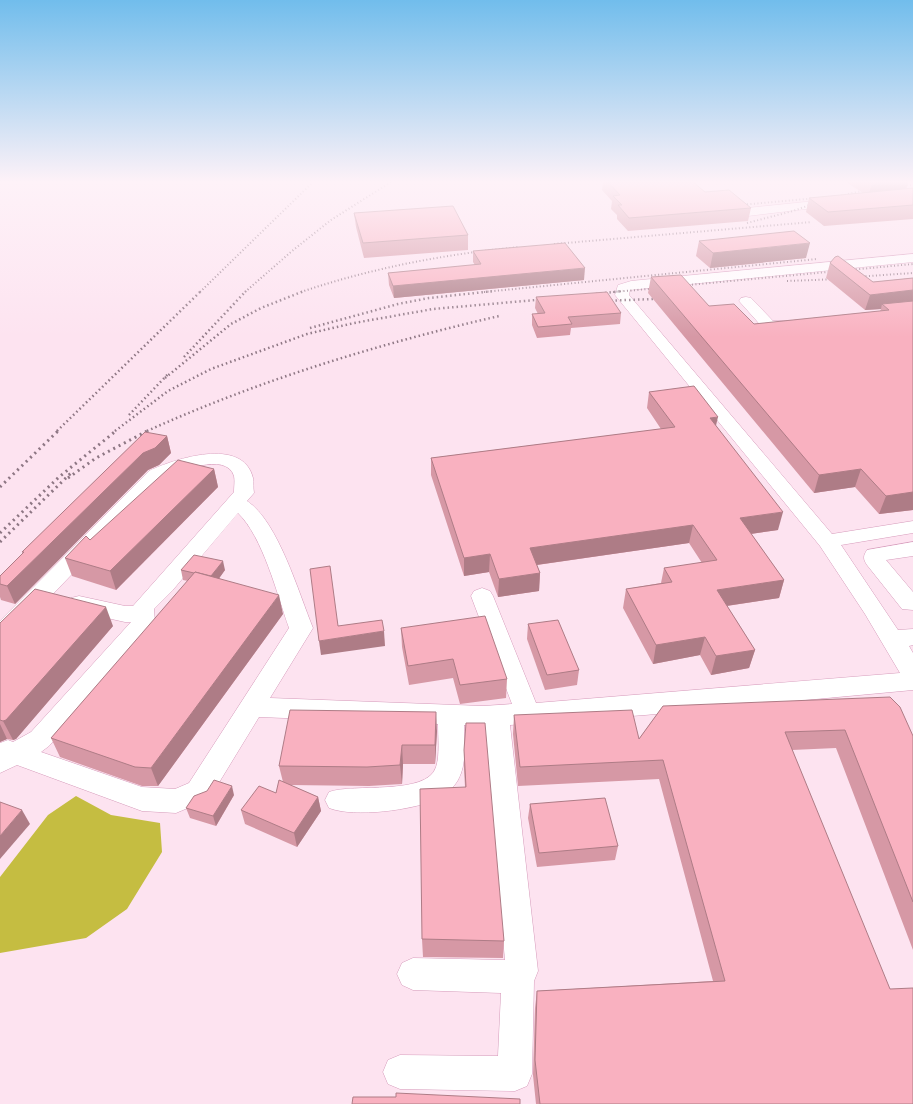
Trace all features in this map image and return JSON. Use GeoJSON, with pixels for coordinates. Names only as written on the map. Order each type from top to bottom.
{"type":"FeatureCollection","features":[{"type":"Feature","properties":{"kind":"street"},"geometry":{"type":"LineString","coordinates":[[913,258],[631,285],[623,288],[622,295],[827,541],[873,608],[903,638],[913,673]]}},
{"type":"Feature","properties":{"kind":"street"},"geometry":{"type":"LineString","coordinates":[[746,301],[769,326],[807,322]]}},
{"type":"Feature","properties":{"kind":"street"},"geometry":{"type":"LineString","coordinates":[[0,635],[156,475],[182,462],[215,459],[233,463],[242,474],[245,486],[244,493],[164,586],[143,607],[142,613],[144,622],[40,739],[5,755]]}},
{"type":"Feature","properties":{"kind":"street"},"geometry":{"type":"LineString","coordinates":[[5,755],[142,799],[176,801],[199,791],[301,628],[273,557],[257,525],[248,510],[236,503]]}},
{"type":"Feature","properties":{"kind":"street"},"geometry":{"type":"LineString","coordinates":[[827,541],[913,527]]}},
{"type":"Feature","properties":{"kind":"street"},"geometry":{"type":"LineString","coordinates":[[911,602],[874,560],[874,555],[913,549]]}},
{"type":"Feature","properties":{"kind":"street"},"geometry":{"type":"LineString","coordinates":[[39,594],[125,614],[142,613]]}},
{"type":"Feature","properties":{"kind":"street"},"geometry":{"type":"LineString","coordinates":[[482,596],[528,714]]}},
{"type":"Feature","properties":{"kind":"street"},"geometry":{"type":"LineString","coordinates":[[873,608],[911,602]]}},
{"type":"Feature","properties":{"kind":"street"},"geometry":{"type":"LineString","coordinates":[[252,707],[451,714],[528,714],[633,707],[807,689],[913,681]]}},
{"type":"Feature","properties":{"kind":"street"},"geometry":{"type":"LineString","coordinates":[[339,800],[414,796],[440,784],[448,772],[451,714]]}},
{"type":"Feature","properties":{"kind":"street"},"geometry":{"type":"LineString","coordinates":[[400,1072],[515,1074],[518,977],[522,972],[496,715]]}},
{"type":"Feature","properties":{"kind":"street"},"geometry":{"type":"LineString","coordinates":[[413,974],[518,977]]}},
{"type":"Feature","properties":{"kind":"shaded area"},"geometry":{"type":"Polygon","coordinates":[[[76,796],[111,815],[160,823],[162,852],[127,909],[86,938],[0,953],[0,877],[48,815],[76,796]]]}},
{"type":"Feature","properties":{"kind":"building"},"geometry":{"type":"Polygon","coordinates":[[[360,234],[467,234],[468,235],[363,243],[360,234]]]}},
{"type":"Feature","properties":{"kind":"building"},"geometry":{"type":"Polygon","coordinates":[[[770,234],[797,234],[810,243],[713,253],[699,241],[770,234]]]}},
{"type":"Feature","properties":{"kind":"building"},"geometry":{"type":"Polygon","coordinates":[[[565,243],[585,268],[393,286],[388,273],[481,264],[473,251],[565,243]]]}},
{"type":"Feature","properties":{"kind":"building"},"geometry":{"type":"Polygon","coordinates":[[[838,256],[873,282],[913,278],[913,290],[870,295],[830,263],[835,257],[838,256]]]}},
{"type":"Feature","properties":{"kind":"building"},"geometry":{"type":"Polygon","coordinates":[[[681,275],[709,306],[734,304],[754,324],[889,310],[882,304],[913,301],[913,492],[886,496],[861,469],[819,475],[651,277],[681,275]]]}},
{"type":"Feature","properties":{"kind":"building"},"geometry":{"type":"Polygon","coordinates":[[[607,292],[621,313],[568,317],[572,324],[538,327],[532,314],[545,313],[536,297],[607,292]]]}},
{"type":"Feature","properties":{"kind":"building"},"geometry":{"type":"Polygon","coordinates":[[[694,386],[718,417],[710,418],[783,512],[740,518],[784,580],[717,590],[755,650],[716,656],[705,637],[656,645],[626,589],[672,582],[664,568],[717,560],[693,525],[530,548],[540,573],[499,579],[490,554],[464,558],[431,458],[675,427],[649,392],[694,386]]]}},
{"type":"Feature","properties":{"kind":"building"},"geometry":{"type":"Polygon","coordinates":[[[145,432],[167,436],[155,448],[143,453],[7,586],[0,584],[0,576],[24,552],[22,552],[145,432]]]}},
{"type":"Feature","properties":{"kind":"building"},"geometry":{"type":"Polygon","coordinates":[[[178,460],[214,469],[110,571],[65,558],[86,536],[90,540],[178,460]]]}},
{"type":"Feature","properties":{"kind":"building"},"geometry":{"type":"Polygon","coordinates":[[[194,555],[223,561],[211,576],[181,570],[194,555]]]}},
{"type":"Feature","properties":{"kind":"building"},"geometry":{"type":"Polygon","coordinates":[[[330,566],[338,626],[382,620],[384,631],[319,641],[310,569],[330,566]]]}},
{"type":"Feature","properties":{"kind":"building"},"geometry":{"type":"Polygon","coordinates":[[[195,572],[279,595],[151,768],[135,767],[51,738],[195,572]]]}},
{"type":"Feature","properties":{"kind":"building"},"geometry":{"type":"Polygon","coordinates":[[[35,589],[106,607],[6,720],[3,721],[0,720],[0,623],[35,589]]]}},
{"type":"Feature","properties":{"kind":"building"},"geometry":{"type":"Polygon","coordinates":[[[485,616],[507,679],[460,685],[453,659],[408,666],[401,628],[485,616]]]}},
{"type":"Feature","properties":{"kind":"building"},"geometry":{"type":"Polygon","coordinates":[[[558,620],[579,670],[547,675],[528,624],[558,620]]]}},
{"type":"Feature","properties":{"kind":"building"},"geometry":{"type":"Polygon","coordinates":[[[890,697],[900,707],[913,736],[913,902],[845,730],[785,732],[890,989],[913,988],[913,1104],[540,1104],[535,1060],[537,991],[725,981],[663,760],[520,767],[514,715],[632,710],[639,739],[663,706],[890,697]]]}},
{"type":"Feature","properties":{"kind":"building"},"geometry":{"type":"Polygon","coordinates":[[[290,710],[436,712],[435,745],[402,745],[400,765],[367,767],[279,766],[290,710]]]}},
{"type":"Feature","properties":{"kind":"building"},"geometry":{"type":"Polygon","coordinates":[[[466,723],[485,723],[504,941],[422,939],[420,789],[466,787],[464,750],[466,723]]]}},
{"type":"Feature","properties":{"kind":"building"},"geometry":{"type":"Polygon","coordinates":[[[214,780],[232,786],[213,816],[186,808],[194,796],[207,791],[214,780]]]}},
{"type":"Feature","properties":{"kind":"building"},"geometry":{"type":"Polygon","coordinates":[[[279,780],[318,797],[294,833],[241,810],[259,786],[276,793],[279,780]]]}},
{"type":"Feature","properties":{"kind":"building"},"geometry":{"type":"Polygon","coordinates":[[[605,798],[618,846],[539,853],[530,804],[605,798]]]}},
{"type":"Feature","properties":{"kind":"building"},"geometry":{"type":"Polygon","coordinates":[[[0,802],[22,810],[0,836],[0,802]]]}},
{"type":"Feature","properties":{"kind":"building"},"geometry":{"type":"Polygon","coordinates":[[[396,1093],[520,1099],[520,1104],[352,1104],[353,1097],[396,1097],[396,1093]]]}},
{"type":"Feature","properties":{"kind":"railway"},"geometry":{"type":"LineString","coordinates":[[200,292],[260,234]]}},
{"type":"Feature","properties":{"kind":"railway"},"geometry":{"type":"LineString","coordinates":[[245,292],[314,234]]}},
{"type":"Feature","properties":{"kind":"railway"},"geometry":{"type":"LineString","coordinates":[[554,244],[677,234]]}},
{"type":"Feature","properties":{"kind":"railway"},"geometry":{"type":"LineString","coordinates":[[304,291],[328,283],[409,263],[520,247]]}},
{"type":"Feature","properties":{"kind":"railway"},"geometry":{"type":"LineString","coordinates":[[493,291],[817,259]]}},
{"type":"Feature","properties":{"kind":"railway"},"geometry":{"type":"LineString","coordinates":[[678,286],[913,264]]}},
{"type":"Feature","properties":{"kind":"railway"},"geometry":{"type":"LineString","coordinates":[[855,277],[913,273]]}},
{"type":"Feature","properties":{"kind":"railway"},"geometry":{"type":"LineString","coordinates":[[787,281],[839,279]]}},
{"type":"Feature","properties":{"kind":"railway"},"geometry":{"type":"LineString","coordinates":[[617,292],[660,288]]}},
{"type":"Feature","properties":{"kind":"railway"},"geometry":{"type":"LineString","coordinates":[[57,431],[201,291]]}},
{"type":"Feature","properties":{"kind":"railway"},"geometry":{"type":"LineString","coordinates":[[165,378],[231,324],[261,308],[304,291]]}},
{"type":"Feature","properties":{"kind":"railway"},"geometry":{"type":"LineString","coordinates":[[310,328],[398,304],[429,298],[493,291]]}},
{"type":"Feature","properties":{"kind":"railway"},"geometry":{"type":"LineString","coordinates":[[484,292],[493,291]]}},
{"type":"Feature","properties":{"kind":"railway"},"geometry":{"type":"LineString","coordinates":[[617,292],[623,291]]}},
{"type":"Feature","properties":{"kind":"railway"},"geometry":{"type":"LineString","coordinates":[[184,357],[245,292]]}},
{"type":"Feature","properties":{"kind":"railway"},"geometry":{"type":"LineString","coordinates":[[613,292],[617,292]]}},
{"type":"Feature","properties":{"kind":"railway"},"geometry":{"type":"LineString","coordinates":[[596,294],[617,292]]}},
{"type":"Feature","properties":{"kind":"railway"},"geometry":{"type":"LineString","coordinates":[[115,431],[168,391],[211,369],[307,334],[354,323],[433,309],[547,299]]}},
{"type":"Feature","properties":{"kind":"railway"},"geometry":{"type":"LineString","coordinates":[[602,301],[653,299]]}},
{"type":"Feature","properties":{"kind":"railway"},"geometry":{"type":"LineString","coordinates":[[148,431],[233,395],[320,365],[364,351],[499,316]]}},
{"type":"Feature","properties":{"kind":"railway"},"geometry":{"type":"LineString","coordinates":[[129,415],[169,373]]}},
{"type":"Feature","properties":{"kind":"railway"},"geometry":{"type":"LineString","coordinates":[[0,487],[59,430]]}},
{"type":"Feature","properties":{"kind":"railway"},"geometry":{"type":"LineString","coordinates":[[0,533],[59,477],[117,430]]}},
{"type":"Feature","properties":{"kind":"railway"},"geometry":{"type":"LineString","coordinates":[[68,478],[96,458],[148,431]]}},
{"type":"Feature","properties":{"kind":"railway"},"geometry":{"type":"LineString","coordinates":[[0,542],[71,473]]}}]}
